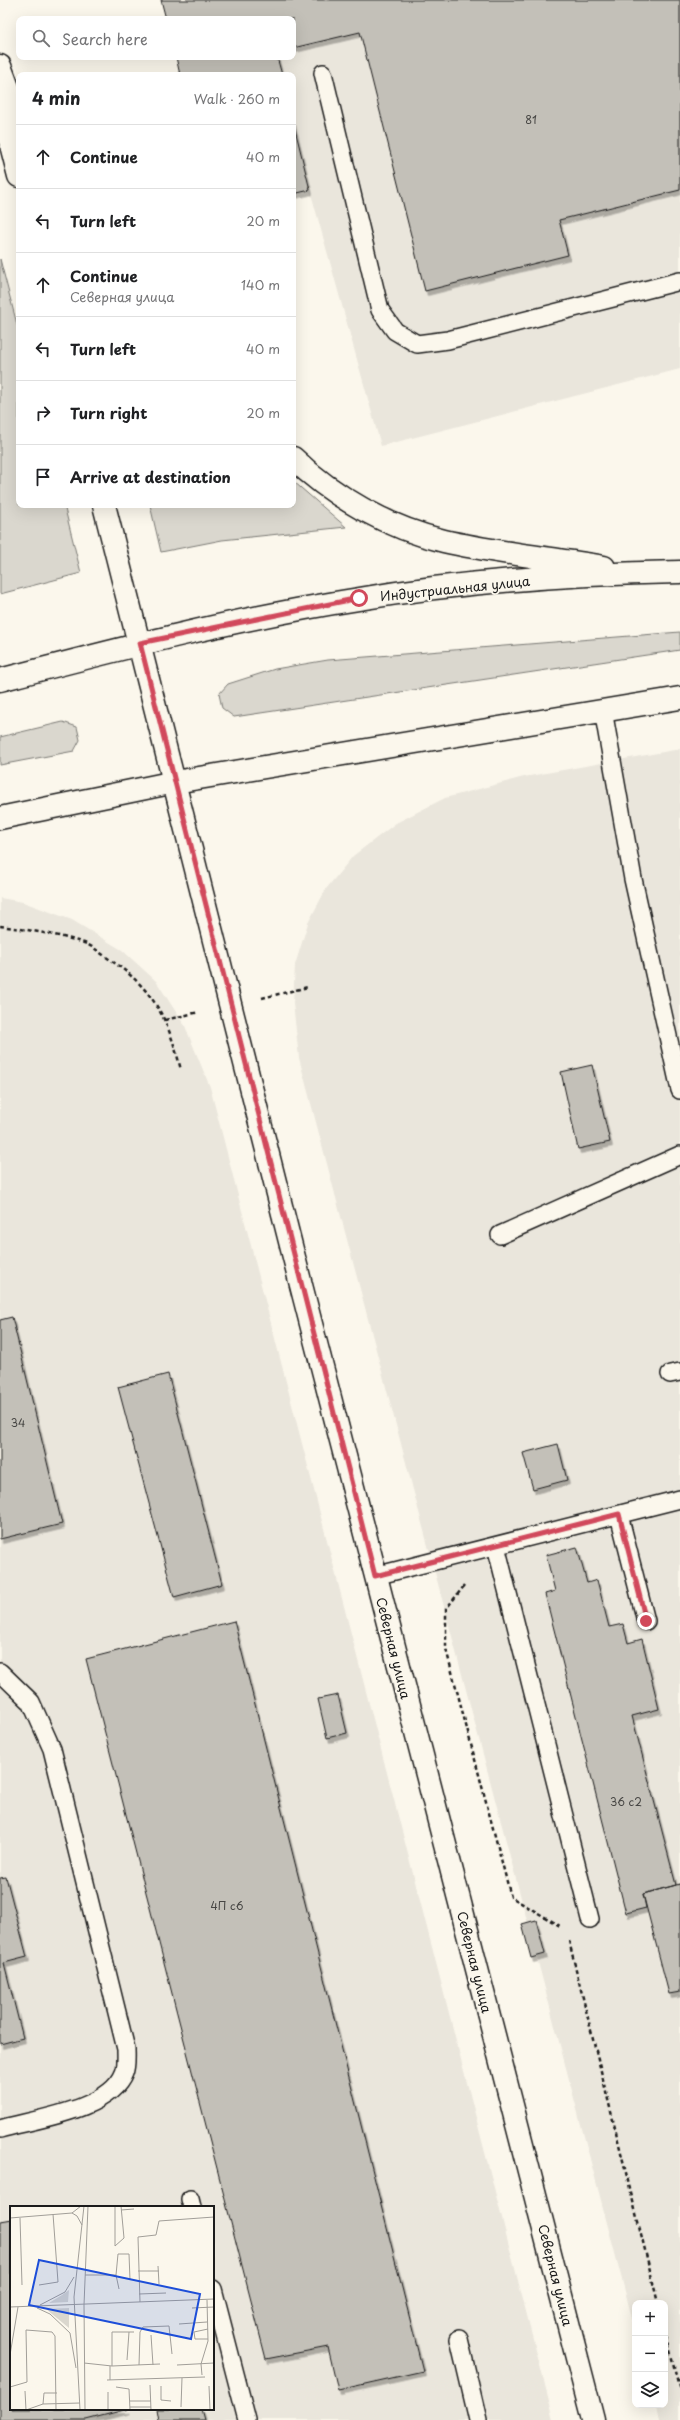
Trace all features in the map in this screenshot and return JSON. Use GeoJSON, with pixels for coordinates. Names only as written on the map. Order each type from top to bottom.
{"type":"FeatureCollection","features":[{"type":"Feature","properties":{"kind":"main road"},"geometry":{"type":"LineString","coordinates":[[0,66],[16,109]]}},
{"type":"Feature","properties":{"kind":"main road"},"geometry":{"type":"LineString","coordinates":[[0,102],[16,164]]}},
{"type":"Feature","properties":{"kind":"main road"},"geometry":{"type":"LineString","coordinates":[[296,460],[346,499],[393,524],[443,541],[640,573]]}},
{"type":"Feature","properties":{"kind":"main road","name":"Северная улица"},"geometry":{"type":"LineString","coordinates":[[105,508],[375,1576],[593,2420]]}},
{"type":"Feature","properties":{"kind":"main road","name":"Индустриальная улица"},"geometry":{"type":"LineString","coordinates":[[0,680],[140,643],[359,598],[480,584],[640,573],[680,572]]}},
{"type":"Feature","properties":{"kind":"main road"},"geometry":{"type":"LineString","coordinates":[[0,818],[175,782],[680,698]]}},
{"type":"Feature","properties":{"kind":"lane"},"geometry":{"type":"LineString","coordinates":[[322,73],[380,310],[395,331],[417,344],[448,340],[680,281]]}},
{"type":"Feature","properties":{"kind":"lane"},"geometry":{"type":"LineString","coordinates":[[603,710],[633,879],[680,1090]]}},
{"type":"Feature","properties":{"kind":"lane"},"geometry":{"type":"LineString","coordinates":[[500,1235],[680,1155]]}},
{"type":"Feature","properties":{"kind":"lane"},"geometry":{"type":"LineString","coordinates":[[375,1576],[680,1499]]}},
{"type":"Feature","properties":{"kind":"lane"},"geometry":{"type":"LineString","coordinates":[[619,1514],[646,1621]]}},
{"type":"Feature","properties":{"kind":"lane"},"geometry":{"type":"LineString","coordinates":[[496,1546],[590,1919]]}},
{"type":"Feature","properties":{"kind":"lane"},"geometry":{"type":"LineString","coordinates":[[0,1672],[30,1702],[52,1750],[126,2049],[124,2073],[111,2092],[93,2104],[0,2128]]}},
{"type":"Feature","properties":{"kind":"lane"},"geometry":{"type":"LineString","coordinates":[[214,2293],[247,2420]]}},
{"type":"Feature","properties":{"kind":"lane"},"geometry":{"type":"LineString","coordinates":[[459,2339],[478,2420]]}},
{"type":"Feature","properties":{"kind":"path"},"geometry":{"type":"LineString","coordinates":[[0,926],[45,933],[86,943],[123,968],[153,997],[172,1033],[181,1070]]}},
{"type":"Feature","properties":{"kind":"path"},"geometry":{"type":"LineString","coordinates":[[502,1570],[467,1582],[446,1609],[446,1649],[511,1897],[566,1929]]}},
{"type":"Feature","properties":{"kind":"path"},"geometry":{"type":"LineString","coordinates":[[568,1937],[657,2300]]}},
{"type":"Feature","properties":{"kind":"path"},"geometry":{"type":"LineString","coordinates":[[666,2336],[680,2391]]}},
{"type":"Feature","properties":{"kind":"shaded area"},"geometry":{"type":"Polygon","coordinates":[[[680,0],[680,369],[381,446],[310,190],[296,193],[296,72],[179,72],[177,60],[296,60],[296,19],[680,0]]]}},
{"type":"Feature","properties":{"kind":"shaded area"},"geometry":{"type":"Polygon","coordinates":[[[0,259],[16,320],[16,508],[65,508],[81,573],[0,594],[0,259]]]}},
{"type":"Feature","properties":{"kind":"shaded area"},"geometry":{"type":"Polygon","coordinates":[[[296,484],[346,527],[222,540],[161,552],[151,508],[296,508],[296,484]]]}},
{"type":"Feature","properties":{"kind":"shaded area"},"geometry":{"type":"Polygon","coordinates":[[[680,632],[680,650],[234,717],[222,708],[219,694],[228,684],[275,669],[328,660],[680,632]]]}},
{"type":"Feature","properties":{"kind":"shaded area"},"geometry":{"type":"Polygon","coordinates":[[[63,722],[77,727],[80,740],[74,751],[0,765],[0,737],[63,722]]]}},
{"type":"Feature","properties":{"kind":"shaded area"},"geometry":{"type":"Polygon","coordinates":[[[680,749],[680,2420],[659,2420],[656,2408],[668,2408],[668,2300],[632,2300],[632,2318],[299,1058],[293,1003],[295,965],[308,923],[326,889],[353,856],[396,823],[445,798],[524,777],[680,749]]]}},
{"type":"Feature","properties":{"kind":"shaded area"},"geometry":{"type":"Polygon","coordinates":[[[0,898],[23,902],[72,920],[122,950],[156,981],[185,1026],[210,1087],[554,2420],[0,2420],[0,898]]]}},
{"type":"Feature","properties":{"kind":"building"},"geometry":{"type":"Polygon","coordinates":[[[161,0],[680,0],[680,190],[559,220],[568,255],[425,291],[360,32],[296,47],[296,16],[165,16],[161,0]]]}},
{"type":"Feature","properties":{"kind":"building"},"geometry":{"type":"Polygon","coordinates":[[[177,60],[278,60],[281,72],[179,72],[177,60]]]}},
{"type":"Feature","properties":{"kind":"building"},"geometry":{"type":"Polygon","coordinates":[[[296,133],[310,190],[296,193],[296,133]]]}},
{"type":"Feature","properties":{"kind":"building"},"geometry":{"type":"Polygon","coordinates":[[[592,1065],[610,1142],[578,1149],[561,1072],[592,1065]]]}},
{"type":"Feature","properties":{"kind":"building"},"geometry":{"type":"Polygon","coordinates":[[[12,1317],[62,1524],[0,1539],[0,1320],[12,1317]]]}},
{"type":"Feature","properties":{"kind":"building"},"geometry":{"type":"Polygon","coordinates":[[[168,1374],[222,1584],[174,1597],[118,1387],[168,1374]]]}},
{"type":"Feature","properties":{"kind":"building"},"geometry":{"type":"Polygon","coordinates":[[[558,1444],[567,1480],[533,1489],[523,1453],[558,1444]]]}},
{"type":"Feature","properties":{"kind":"building"},"geometry":{"type":"Polygon","coordinates":[[[577,1547],[587,1583],[597,1580],[609,1627],[623,1624],[628,1643],[642,1639],[659,1709],[632,1716],[676,1885],[643,1894],[646,1908],[626,1913],[545,1594],[555,1591],[546,1555],[577,1547]]]}},
{"type":"Feature","properties":{"kind":"building"},"geometry":{"type":"Polygon","coordinates":[[[234,1621],[423,2371],[338,2390],[328,2347],[266,2359],[86,1659],[234,1621]]]}},
{"type":"Feature","properties":{"kind":"building"},"geometry":{"type":"Polygon","coordinates":[[[338,1695],[347,1733],[327,1738],[318,1699],[338,1695]]]}},
{"type":"Feature","properties":{"kind":"building"},"geometry":{"type":"Polygon","coordinates":[[[6,1877],[27,1957],[4,1963],[23,2038],[0,2044],[0,1878],[6,1877]]]}},
{"type":"Feature","properties":{"kind":"building"},"geometry":{"type":"Polygon","coordinates":[[[680,1884],[680,1992],[669,1994],[643,1894],[680,1884]]]}},
{"type":"Feature","properties":{"kind":"building"},"geometry":{"type":"Polygon","coordinates":[[[536,1920],[545,1954],[531,1958],[522,1924],[536,1920]]]}},
{"type":"Feature","properties":{"kind":"building"},"geometry":{"type":"Polygon","coordinates":[[[10,2219],[10,2410],[124,2410],[86,2420],[0,2420],[0,2221],[10,2219]]]}},
{"type":"Feature","properties":{"kind":"building"},"geometry":{"type":"Polygon","coordinates":[[[157,2410],[201,2410],[204,2420],[159,2420],[157,2410]]]}},
{"type":"Feature","properties":{"kind":"route"},"geometry":{"type":"LineString","coordinates":[[359,598],[254,618],[140,643],[375,1576],[619,1514],[646,1621]]}}]}
